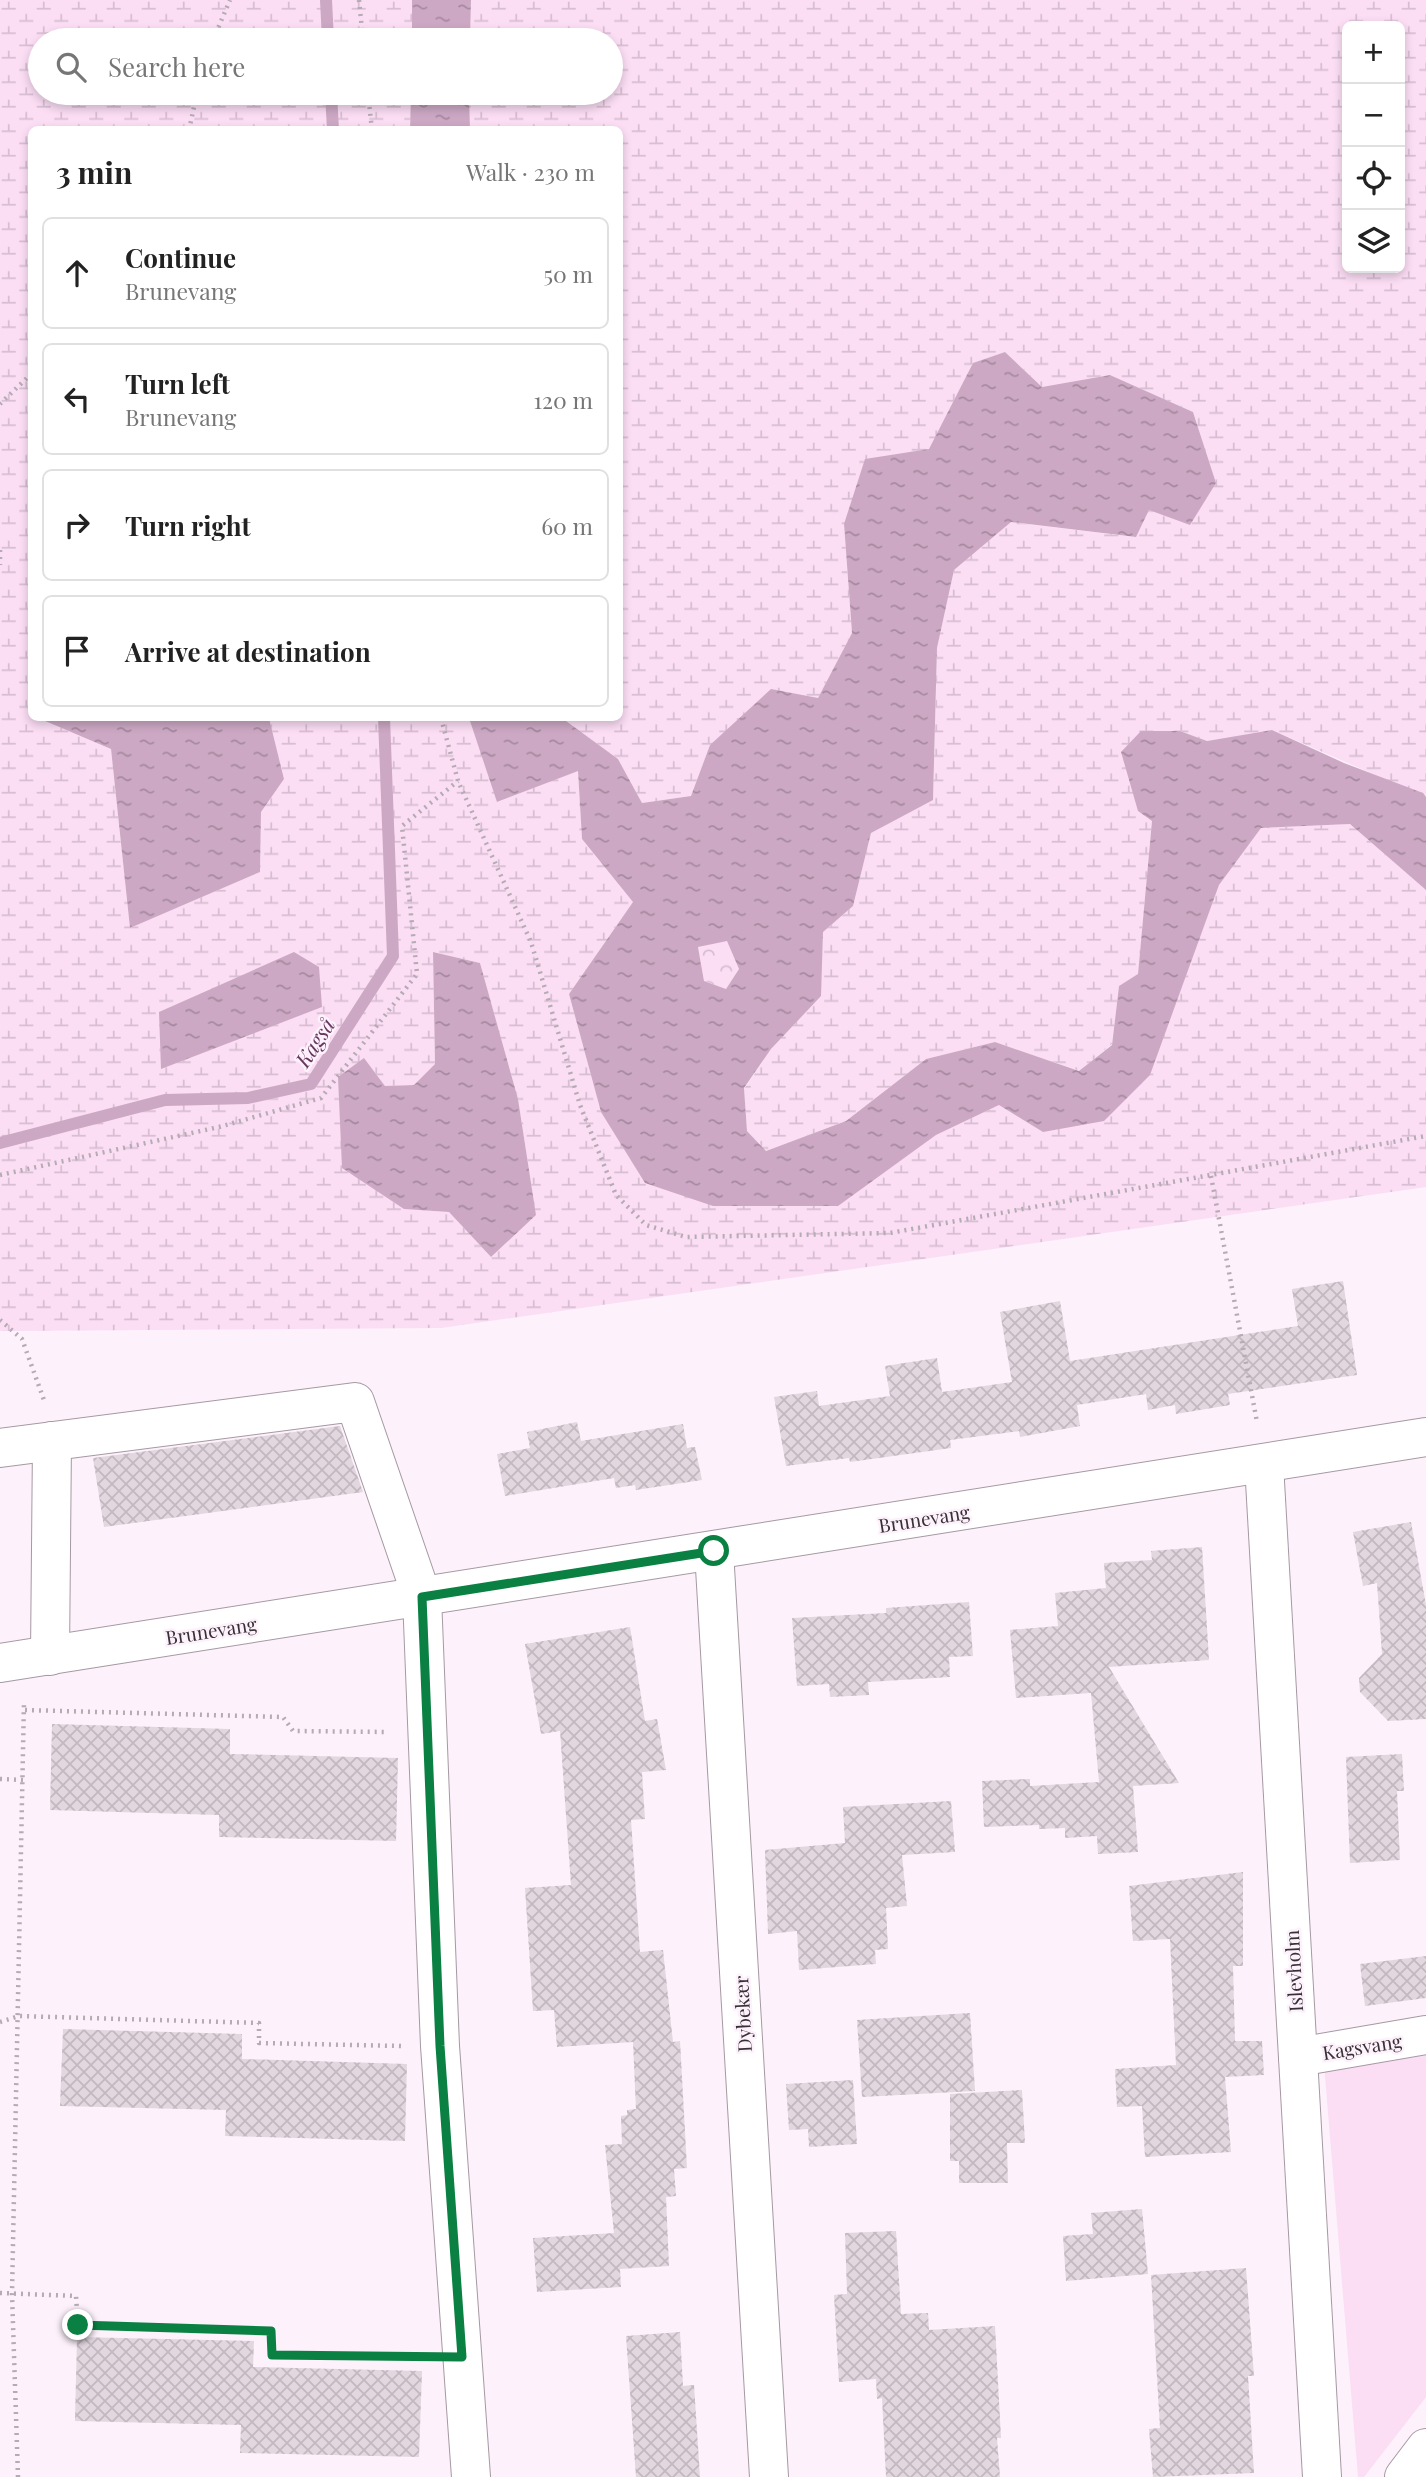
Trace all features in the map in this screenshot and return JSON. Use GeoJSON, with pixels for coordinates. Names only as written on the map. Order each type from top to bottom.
{"type":"FeatureCollection","features":[{"type":"Feature","properties":{"kind":"street"},"geometry":{"type":"LineString","coordinates":[[0,1448],[355,1402],[422,1597],[440,2046],[471,2477]]}},
{"type":"Feature","properties":{"kind":"street","name":"Brunevang"},"geometry":{"type":"LineString","coordinates":[[22,1660],[1426,1437]]}},
{"type":"Feature","properties":{"kind":"street"},"geometry":{"type":"LineString","coordinates":[[22,1660],[52,1441]]}},
{"type":"Feature","properties":{"kind":"street","name":"Islevholm"},"geometry":{"type":"LineString","coordinates":[[1264,1464],[1322,2477]]}},
{"type":"Feature","properties":{"kind":"street","name":"Dybekær"},"geometry":{"type":"LineString","coordinates":[[714,1551],[769,2477]]}},
{"type":"Feature","properties":{"kind":"street","name":"Kagsvang"},"geometry":{"type":"LineString","coordinates":[[1298,2057],[1426,2035]]}},
{"type":"Feature","properties":{"kind":"street"},"geometry":{"type":"LineString","coordinates":[[1404,2477],[1426,2448]]}},
{"type":"Feature","properties":{"kind":"path"},"geometry":{"type":"LineString","coordinates":[[218,28],[230,0]]}},
{"type":"Feature","properties":{"kind":"path"},"geometry":{"type":"LineString","coordinates":[[359,0],[362,28]]}},
{"type":"Feature","properties":{"kind":"path"},"geometry":{"type":"LineString","coordinates":[[190,126],[194,105]]}},
{"type":"Feature","properties":{"kind":"path"},"geometry":{"type":"LineString","coordinates":[[369,105],[372,126]]}},
{"type":"Feature","properties":{"kind":"path"},"geometry":{"type":"LineString","coordinates":[[0,404],[28,377]]}},
{"type":"Feature","properties":{"kind":"path"},"geometry":{"type":"LineString","coordinates":[[0,551],[0,565]]}},
{"type":"Feature","properties":{"kind":"path"},"geometry":{"type":"LineString","coordinates":[[442,721],[458,782],[531,942],[580,1105],[616,1195],[646,1225],[686,1237],[890,1233],[1426,1136]]}},
{"type":"Feature","properties":{"kind":"path"},"geometry":{"type":"LineString","coordinates":[[0,1175],[219,1127],[321,1098],[417,974],[402,826],[458,782]]}},
{"type":"Feature","properties":{"kind":"path"},"geometry":{"type":"LineString","coordinates":[[1211,1176],[1264,1464]]}},
{"type":"Feature","properties":{"kind":"path"},"geometry":{"type":"LineString","coordinates":[[0,1320],[22,1339],[43,1394],[52,1441]]}},
{"type":"Feature","properties":{"kind":"path"},"geometry":{"type":"LineString","coordinates":[[18,2477],[12,2294],[24,1780],[25,1710],[22,1660]]}},
{"type":"Feature","properties":{"kind":"path"},"geometry":{"type":"LineString","coordinates":[[25,1710],[283,1717],[293,1731],[426,1733]]}},
{"type":"Feature","properties":{"kind":"path"},"geometry":{"type":"LineString","coordinates":[[0,1779],[24,1780]]}},
{"type":"Feature","properties":{"kind":"path"},"geometry":{"type":"LineString","coordinates":[[0,2022],[19,2016],[259,2023],[259,2043],[440,2046]]}},
{"type":"Feature","properties":{"kind":"path"},"geometry":{"type":"LineString","coordinates":[[0,2293],[76,2296],[78,2325],[271,2331],[272,2355],[462,2357]]}},
{"type":"Feature","properties":{"kind":"green space"},"geometry":{"type":"Polygon","coordinates":[[[0,0],[412,0],[412,28],[28,28],[28,105],[411,105],[410,126],[28,126],[28,721],[45,721],[111,749],[130,928],[260,872],[261,812],[284,779],[270,721],[470,721],[498,802],[578,770],[582,839],[633,902],[569,994],[601,1112],[837,1206],[936,1135],[999,1105],[1043,1132],[1150,1074],[1219,885],[1260,828],[1350,824],[1426,890],[1426,1187],[441,1328],[0,1331],[0,0]],[[433,952],[435,1064],[414,1085],[385,1086],[364,1058],[404,1209],[449,1212],[491,1257],[536,1215],[518,1099],[480,963],[433,952]]]}},
{"type":"Feature","properties":{"kind":"green space"},"geometry":{"type":"Polygon","coordinates":[[[471,0],[1426,0],[1426,797],[1272,730],[1207,741],[1180,731],[1138,811],[1152,821],[1138,975],[1119,986],[1112,1044],[1080,1071],[995,1042],[926,1059],[846,1121],[766,1151],[747,1131],[744,1089],[771,1049],[820,996],[823,932],[853,906],[871,833],[933,799],[937,648],[954,570],[1010,522],[1135,537],[1149,509],[1216,483],[1193,412],[1110,375],[1042,387],[1005,352],[973,363],[930,449],[844,524],[852,633],[818,698],[710,745],[691,796],[642,803],[618,759],[566,721],[623,721],[623,126],[470,126],[469,105],[623,105],[623,28],[470,28],[471,0]]]}},
{"type":"Feature","properties":{"kind":"green space"},"geometry":{"type":"Polygon","coordinates":[[[727,940],[739,969],[726,989],[704,981],[698,947],[727,940]]]}},
{"type":"Feature","properties":{"kind":"green space"},"geometry":{"type":"Polygon","coordinates":[[[1426,2048],[1426,2397],[1364,2477],[1358,2477],[1324,2064],[1426,2048]]]}},
{"type":"Feature","properties":{"kind":"water"},"geometry":{"type":"Polygon","coordinates":[[[412,0],[471,0],[470,28],[412,28],[412,0]]]}},
{"type":"Feature","properties":{"kind":"water"},"geometry":{"type":"Polygon","coordinates":[[[411,105],[469,105],[470,126],[410,126],[411,105]]]}},
{"type":"Feature","properties":{"kind":"water"},"geometry":{"type":"Polygon","coordinates":[[[1005,352],[1042,387],[1110,375],[1193,412],[1216,483],[1190,525],[1149,510],[1136,537],[1011,522],[954,570],[937,648],[933,800],[871,833],[853,906],[823,932],[821,996],[771,1049],[744,1088],[747,1131],[766,1151],[846,1121],[926,1059],[995,1042],[1079,1071],[1112,1045],[1119,986],[1138,974],[1152,821],[1138,811],[1121,752],[1141,731],[1180,731],[1207,741],[1272,730],[1344,763],[1423,793],[1426,797],[1426,890],[1350,824],[1261,828],[1219,885],[1150,1075],[1104,1121],[1043,1132],[999,1105],[936,1135],[838,1206],[713,1206],[645,1183],[601,1112],[569,994],[633,902],[582,839],[578,771],[497,802],[470,721],[566,721],[618,759],[642,803],[691,796],[710,745],[771,689],[818,698],[852,633],[844,524],[865,459],[929,449],[973,363],[1005,352]],[[727,941],[698,947],[704,981],[726,989],[739,969],[727,941]]]}},
{"type":"Feature","properties":{"kind":"water"},"geometry":{"type":"Polygon","coordinates":[[[45,721],[270,721],[284,779],[261,812],[260,872],[130,928],[111,749],[45,721]]]}},
{"type":"Feature","properties":{"kind":"water"},"geometry":{"type":"Polygon","coordinates":[[[294,952],[319,967],[322,1007],[161,1069],[159,1012],[294,952]]]}},
{"type":"Feature","properties":{"kind":"water"},"geometry":{"type":"Polygon","coordinates":[[[433,952],[480,963],[518,1099],[536,1215],[491,1257],[449,1212],[404,1209],[342,1168],[338,1077],[364,1058],[385,1086],[414,1085],[435,1064],[433,952]]]}},
{"type":"Feature","properties":{"kind":"building"},"geometry":{"type":"Polygon","coordinates":[[[1343,1281],[1357,1375],[1228,1394],[1230,1405],[1176,1414],[1175,1405],[1148,1410],[1146,1394],[1077,1405],[1080,1426],[1020,1437],[1019,1431],[950,1440],[951,1448],[850,1462],[849,1458],[786,1466],[774,1397],[817,1391],[819,1406],[890,1396],[885,1366],[937,1358],[942,1392],[1012,1382],[1000,1312],[1060,1301],[1070,1361],[1298,1326],[1292,1289],[1343,1281]]]}},
{"type":"Feature","properties":{"kind":"building"},"geometry":{"type":"Polygon","coordinates":[[[577,1422],[581,1441],[683,1424],[687,1448],[695,1447],[702,1480],[636,1490],[635,1485],[616,1488],[614,1478],[505,1496],[497,1454],[530,1448],[527,1432],[577,1422]]]}},
{"type":"Feature","properties":{"kind":"building"},"geometry":{"type":"Polygon","coordinates":[[[340,1426],[363,1492],[104,1527],[93,1458],[340,1426]]]}},
{"type":"Feature","properties":{"kind":"building"},"geometry":{"type":"Polygon","coordinates":[[[1411,1522],[1426,1605],[1426,1719],[1388,1721],[1360,1692],[1359,1678],[1382,1654],[1377,1583],[1363,1586],[1353,1532],[1411,1522]]]}},
{"type":"Feature","properties":{"kind":"building"},"geometry":{"type":"Polygon","coordinates":[[[1202,1547],[1209,1660],[1109,1667],[1179,1783],[1133,1786],[1138,1852],[1098,1854],[1097,1836],[1065,1838],[1065,1828],[1039,1829],[1039,1825],[984,1827],[982,1781],[1030,1779],[1030,1786],[1099,1782],[1091,1693],[1016,1698],[1010,1630],[1058,1626],[1055,1593],[1106,1588],[1104,1563],[1152,1560],[1151,1551],[1202,1547]]]}},
{"type":"Feature","properties":{"kind":"building"},"geometry":{"type":"Polygon","coordinates":[[[969,1602],[973,1656],[949,1657],[950,1677],[868,1682],[869,1695],[830,1697],[829,1684],[797,1686],[792,1618],[886,1613],[886,1608],[969,1602]]]}},
{"type":"Feature","properties":{"kind":"building"},"geometry":{"type":"Polygon","coordinates":[[[630,1627],[645,1721],[657,1719],[666,1770],[642,1772],[645,1819],[631,1820],[640,1952],[663,1950],[673,2042],[680,2041],[687,2168],[674,2169],[676,2196],[666,2197],[669,2266],[620,2269],[621,2287],[537,2292],[533,2238],[614,2233],[605,2145],[622,2144],[621,2116],[627,2115],[627,2110],[636,2109],[633,2042],[557,2047],[554,2010],[533,2011],[525,1888],[571,1885],[560,1731],[541,1734],[525,1644],[630,1627]]]}},
{"type":"Feature","properties":{"kind":"building"},"geometry":{"type":"Polygon","coordinates":[[[52,1724],[230,1729],[230,1754],[398,1758],[396,1841],[219,1837],[219,1815],[50,1810],[52,1724]]]}},
{"type":"Feature","properties":{"kind":"building"},"geometry":{"type":"Polygon","coordinates":[[[1402,1754],[1404,1791],[1397,1791],[1400,1860],[1350,1863],[1346,1757],[1402,1754]]]}},
{"type":"Feature","properties":{"kind":"building"},"geometry":{"type":"Polygon","coordinates":[[[951,1801],[955,1852],[902,1855],[907,1906],[886,1908],[888,1949],[875,1950],[876,1964],[799,1970],[797,1931],[768,1934],[765,1850],[845,1843],[843,1807],[951,1801]]]}},
{"type":"Feature","properties":{"kind":"building"},"geometry":{"type":"Polygon","coordinates":[[[1243,1872],[1243,1966],[1233,1966],[1235,2041],[1262,2041],[1264,2075],[1225,2077],[1231,2152],[1145,2157],[1142,2106],[1117,2107],[1115,2069],[1176,2065],[1170,1939],[1133,1941],[1129,1886],[1243,1872]]]}},
{"type":"Feature","properties":{"kind":"building"},"geometry":{"type":"Polygon","coordinates":[[[1426,1956],[1426,1998],[1365,2006],[1360,1964],[1426,1956]]]}},
{"type":"Feature","properties":{"kind":"building"},"geometry":{"type":"Polygon","coordinates":[[[970,2013],[975,2091],[862,2097],[857,2020],[970,2013]]]}},
{"type":"Feature","properties":{"kind":"building"},"geometry":{"type":"Polygon","coordinates":[[[63,2029],[242,2034],[242,2059],[407,2064],[405,2141],[225,2136],[226,2110],[60,2106],[63,2029]]]}},
{"type":"Feature","properties":{"kind":"building"},"geometry":{"type":"Polygon","coordinates":[[[853,2080],[857,2144],[809,2147],[808,2129],[789,2130],[786,2084],[853,2080]]]}},
{"type":"Feature","properties":{"kind":"building"},"geometry":{"type":"Polygon","coordinates":[[[1022,2090],[1025,2143],[1007,2143],[1008,2183],[959,2183],[959,2161],[950,2161],[950,2094],[1022,2090]]]}},
{"type":"Feature","properties":{"kind":"building"},"geometry":{"type":"Polygon","coordinates":[[[1142,2209],[1148,2274],[1066,2281],[1063,2236],[1093,2234],[1091,2213],[1142,2209]]]}},
{"type":"Feature","properties":{"kind":"building"},"geometry":{"type":"Polygon","coordinates":[[[896,2231],[901,2314],[928,2313],[929,2330],[995,2326],[1001,2438],[997,2438],[1000,2477],[886,2477],[882,2398],[877,2399],[876,2379],[839,2382],[834,2295],[847,2294],[845,2233],[896,2231]]]}},
{"type":"Feature","properties":{"kind":"building"},"geometry":{"type":"Polygon","coordinates":[[[1246,2268],[1254,2376],[1248,2376],[1254,2473],[1153,2477],[1149,2429],[1160,2428],[1151,2275],[1246,2268]]]}},
{"type":"Feature","properties":{"kind":"building"},"geometry":{"type":"Polygon","coordinates":[[[680,2332],[683,2386],[694,2385],[700,2477],[636,2477],[626,2336],[680,2332]]]}},
{"type":"Feature","properties":{"kind":"building"},"geometry":{"type":"Polygon","coordinates":[[[77,2337],[254,2341],[253,2367],[422,2371],[419,2457],[240,2453],[241,2425],[75,2421],[77,2337]]]}},
{"type":"Feature","properties":{"kind":"waterway","name":"Kagså"},"geometry":{"type":"LineString","coordinates":[[326,0],[327,28]]}},
{"type":"Feature","properties":{"kind":"waterway","name":"Kagså"},"geometry":{"type":"LineString","coordinates":[[332,105],[333,126]]}},
{"type":"Feature","properties":{"kind":"waterway","name":"Kagså"},"geometry":{"type":"LineString","coordinates":[[0,1143],[165,1100],[248,1098],[311,1084],[393,956],[384,721]]}},
{"type":"Feature","properties":{"kind":"route"},"geometry":{"type":"LineString","coordinates":[[78,2325],[271,2331],[272,2355],[462,2357],[440,2046],[422,1597],[714,1551]]}}]}
